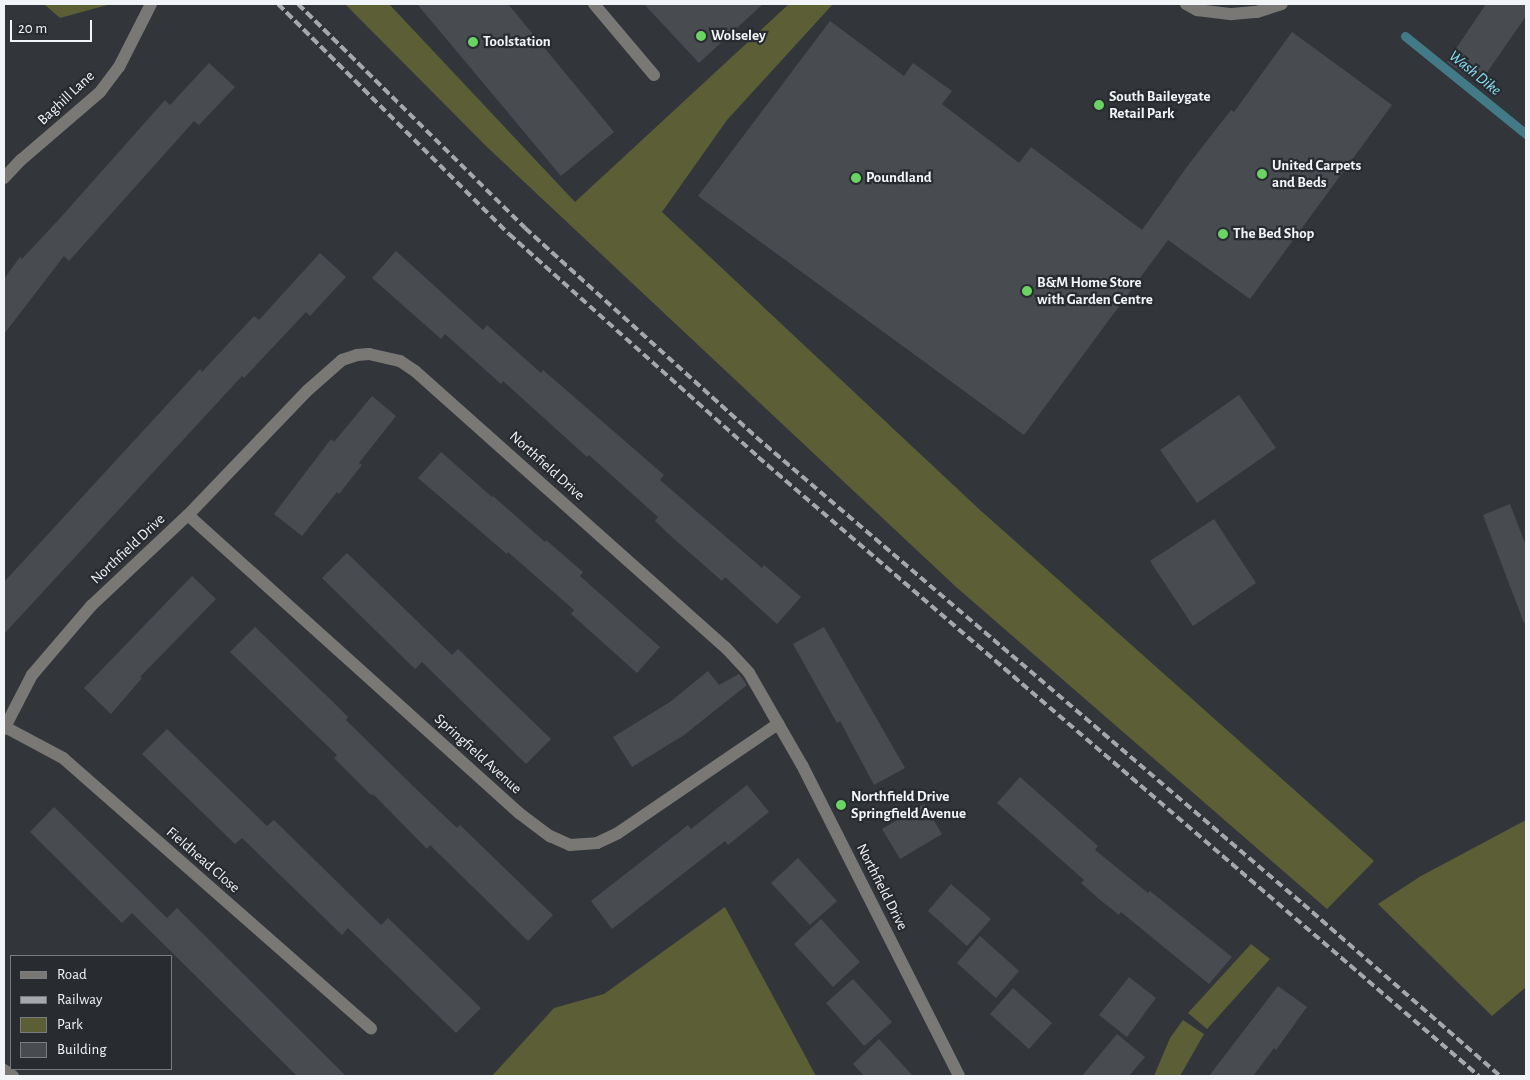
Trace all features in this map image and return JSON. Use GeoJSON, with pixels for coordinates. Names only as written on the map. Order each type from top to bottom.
{"type":"FeatureCollection","features":[{"type":"Feature","properties":{"kind":"street","name":"Baghill Lane"},"geometry":{"type":"LineString","coordinates":[[4,178],[21,160],[100,92],[119,67],[151,4]]}},
{"type":"Feature","properties":{"kind":"street"},"geometry":{"type":"LineString","coordinates":[[594,4],[654,74]]}},
{"type":"Feature","properties":{"kind":"street"},"geometry":{"type":"LineString","coordinates":[[1186,4],[1204,11],[1240,13],[1257,12],[1282,4]]}},
{"type":"Feature","properties":{"kind":"street","name":"Northfield Drive"},"geometry":{"type":"LineString","coordinates":[[4,728],[32,674],[91,606],[188,515],[308,390],[342,360],[368,354],[400,361],[416,371],[726,648],[748,673],[802,766],[959,1076]]}},
{"type":"Feature","properties":{"kind":"street","name":"Springfield Avenue"},"geometry":{"type":"LineString","coordinates":[[188,515],[519,813],[550,836],[570,845],[597,843],[618,833],[778,724]]}},
{"type":"Feature","properties":{"kind":"street","name":"Fieldhead Close"},"geometry":{"type":"LineString","coordinates":[[4,728],[63,758],[371,1029]]}},
{"type":"Feature","properties":{"kind":"street"},"geometry":{"type":"LineString","coordinates":[[4,1070],[13,1076]]}},
{"type":"Feature","properties":{"kind":"green space"},"geometry":{"type":"Polygon","coordinates":[[[44,4],[111,4],[60,18],[44,4]]]}},
{"type":"Feature","properties":{"kind":"green space"},"geometry":{"type":"Polygon","coordinates":[[[345,4],[389,4],[575,202],[789,4],[833,4],[727,120],[662,212],[980,510],[1374,861],[1327,909],[955,586],[487,147],[345,4]]]}},
{"type":"Feature","properties":{"kind":"green space"},"geometry":{"type":"Polygon","coordinates":[[[1526,820],[1526,987],[1492,1016],[1378,904],[1421,876],[1526,820]]]}},
{"type":"Feature","properties":{"kind":"green space"},"geometry":{"type":"Polygon","coordinates":[[[725,907],[816,1076],[492,1076],[554,1008],[604,994],[725,907]]]}},
{"type":"Feature","properties":{"kind":"green space"},"geometry":{"type":"Polygon","coordinates":[[[1251,944],[1270,959],[1207,1029],[1188,1013],[1251,944]]]}},
{"type":"Feature","properties":{"kind":"green space"},"geometry":{"type":"Polygon","coordinates":[[[1183,1020],[1204,1034],[1180,1076],[1154,1076],[1170,1038],[1183,1020]]]}},
{"type":"Feature","properties":{"kind":"building"},"geometry":{"type":"Polygon","coordinates":[[[417,4],[508,4],[614,132],[561,176],[417,4]]]}},
{"type":"Feature","properties":{"kind":"building","name":"Wolseley"},"geometry":{"type":"Polygon","coordinates":[[[644,4],[763,4],[699,63],[644,4]]]}},
{"type":"Feature","properties":{"kind":"building"},"geometry":{"type":"Polygon","coordinates":[[[1486,4],[1526,4],[1526,16],[1479,84],[1447,62],[1486,4]]]}},
{"type":"Feature","properties":{"kind":"building"},"geometry":{"type":"Polygon","coordinates":[[[830,21],[904,76],[913,63],[952,91],[942,104],[1019,163],[1031,147],[1142,230],[1189,164],[1231,110],[1234,112],[1292,32],[1392,105],[1250,299],[1168,240],[1024,435],[698,196],[830,21]]]}},
{"type":"Feature","properties":{"kind":"building"},"geometry":{"type":"Polygon","coordinates":[[[209,63],[235,87],[199,125],[194,121],[69,261],[64,256],[4,334],[4,279],[20,257],[22,259],[62,216],[165,100],[170,105],[209,63]]]}},
{"type":"Feature","properties":{"kind":"building"},"geometry":{"type":"Polygon","coordinates":[[[396,251],[483,330],[487,325],[541,373],[543,370],[664,475],[660,480],[762,568],[764,565],[801,597],[777,624],[725,577],[722,581],[673,538],[655,521],[658,517],[589,455],[587,457],[503,381],[501,384],[445,334],[441,339],[372,278],[396,251]]]}},
{"type":"Feature","properties":{"kind":"building"},"geometry":{"type":"Polygon","coordinates":[[[320,253],[346,277],[310,316],[306,312],[244,378],[242,376],[4,634],[4,582],[200,369],[202,372],[254,316],[259,320],[320,253]]]}},
{"type":"Feature","properties":{"kind":"building"},"geometry":{"type":"Polygon","coordinates":[[[1239,395],[1276,448],[1197,503],[1160,450],[1239,395]]]}},
{"type":"Feature","properties":{"kind":"building"},"geometry":{"type":"Polygon","coordinates":[[[372,396],[396,416],[359,463],[362,465],[339,494],[337,492],[302,536],[274,514],[331,439],[334,442],[372,396]]]}},
{"type":"Feature","properties":{"kind":"building"},"geometry":{"type":"Polygon","coordinates":[[[441,452],[545,542],[546,540],[583,572],[580,576],[660,647],[637,673],[571,614],[574,610],[508,552],[507,554],[418,478],[441,452]]]}},
{"type":"Feature","properties":{"kind":"building"},"geometry":{"type":"Polygon","coordinates":[[[1510,504],[1526,546],[1526,622],[1524,623],[1483,515],[1510,504]]]}},
{"type":"Feature","properties":{"kind":"building"},"geometry":{"type":"Polygon","coordinates":[[[1214,519],[1256,583],[1193,626],[1150,561],[1214,519]]]}},
{"type":"Feature","properties":{"kind":"building"},"geometry":{"type":"Polygon","coordinates":[[[347,553],[452,655],[458,649],[551,739],[526,764],[422,662],[415,669],[322,578],[347,553]]]}},
{"type":"Feature","properties":{"kind":"building"},"geometry":{"type":"Polygon","coordinates":[[[192,576],[216,599],[140,677],[142,678],[111,714],[84,688],[192,576]]]}},
{"type":"Feature","properties":{"kind":"building"},"geometry":{"type":"Polygon","coordinates":[[[255,627],[348,717],[346,720],[414,787],[457,828],[460,825],[553,915],[528,941],[430,845],[427,849],[373,794],[371,795],[334,758],[337,755],[230,652],[255,627]]]}},
{"type":"Feature","properties":{"kind":"building"},"geometry":{"type":"Polygon","coordinates":[[[824,627],[905,768],[874,785],[840,721],[837,723],[793,644],[824,627]]]}},
{"type":"Feature","properties":{"kind":"building"},"geometry":{"type":"Polygon","coordinates":[[[708,671],[719,685],[739,674],[747,685],[684,735],[632,767],[613,737],[670,702],[708,671]]]}},
{"type":"Feature","properties":{"kind":"building"},"geometry":{"type":"Polygon","coordinates":[[[167,729],[267,826],[274,820],[381,925],[388,918],[481,1008],[456,1033],[348,928],[342,935],[242,838],[235,844],[142,754],[167,729]]]}},
{"type":"Feature","properties":{"kind":"building"},"geometry":{"type":"Polygon","coordinates":[[[1020,777],[1098,846],[1095,850],[1148,893],[1150,891],[1232,957],[1209,984],[1121,912],[1119,915],[1099,899],[1081,883],[1084,880],[997,803],[1020,777]]]}},
{"type":"Feature","properties":{"kind":"building"},"geometry":{"type":"Polygon","coordinates":[[[747,785],[769,812],[728,845],[725,841],[612,929],[591,901],[688,825],[691,829],[747,785]]]}},
{"type":"Feature","properties":{"kind":"building"},"geometry":{"type":"Polygon","coordinates":[[[924,804],[942,834],[900,859],[882,829],[924,804]]]}},
{"type":"Feature","properties":{"kind":"building"},"geometry":{"type":"Polygon","coordinates":[[[54,807],[167,918],[177,908],[346,1076],[297,1076],[132,913],[122,923],[30,832],[54,807]]]}},
{"type":"Feature","properties":{"kind":"building"},"geometry":{"type":"Polygon","coordinates":[[[798,858],[837,901],[810,925],[771,883],[798,858]]]}},
{"type":"Feature","properties":{"kind":"building"},"geometry":{"type":"Polygon","coordinates":[[[951,884],[991,919],[967,946],[928,911],[951,884]]]}},
{"type":"Feature","properties":{"kind":"building"},"geometry":{"type":"Polygon","coordinates":[[[821,919],[860,962],[833,987],[794,944],[821,919]]]}},
{"type":"Feature","properties":{"kind":"building"},"geometry":{"type":"Polygon","coordinates":[[[980,936],[1019,971],[996,998],[957,963],[980,936]]]}},
{"type":"Feature","properties":{"kind":"building"},"geometry":{"type":"Polygon","coordinates":[[[1129,977],[1156,998],[1127,1037],[1099,1015],[1129,977]]]}},
{"type":"Feature","properties":{"kind":"building"},"geometry":{"type":"Polygon","coordinates":[[[853,979],[892,1022],[864,1046],[826,1003],[853,979]]]}},
{"type":"Feature","properties":{"kind":"building"},"geometry":{"type":"Polygon","coordinates":[[[1278,986],[1307,1007],[1276,1050],[1274,1048],[1253,1076],[1209,1076],[1278,986]]]}},
{"type":"Feature","properties":{"kind":"building"},"geometry":{"type":"Polygon","coordinates":[[[1013,988],[1052,1023],[1029,1049],[990,1014],[1013,988]]]}},
{"type":"Feature","properties":{"kind":"building"},"geometry":{"type":"Polygon","coordinates":[[[1117,1034],[1145,1057],[1129,1076],[1082,1076],[1117,1034]]]}},
{"type":"Feature","properties":{"kind":"building"},"geometry":{"type":"Polygon","coordinates":[[[879,1039],[913,1076],[864,1076],[853,1064],[879,1039]]]}},
{"type":"Feature","properties":{"kind":"waterway","name":"Wash Dike"},"geometry":{"type":"LineString","coordinates":[[1405,36],[1526,134]]}},
{"type":"Feature","properties":{"kind":"railway"},"geometry":{"type":"LineString","coordinates":[[278,4],[509,234],[758,457],[1479,1076]]}},
{"type":"Feature","properties":{"kind":"railway"},"geometry":{"type":"LineString","coordinates":[[298,4],[525,228],[756,437],[1303,904],[1500,1076]]}},
{"type":"Feature","properties":{"kind":"place","name":"Wolseley"},"geometry":{"type":"Point","coordinates":[701,36]}},
{"type":"Feature","properties":{"kind":"place","name":"Toolstation"},"geometry":{"type":"Point","coordinates":[473,42]}},
{"type":"Feature","properties":{"kind":"place","name":"South Baileygate Retail Park"},"geometry":{"type":"Point","coordinates":[1099,105]}},
{"type":"Feature","properties":{"kind":"place","name":"United Carpets and Beds"},"geometry":{"type":"Point","coordinates":[1262,174]}},
{"type":"Feature","properties":{"kind":"place","name":"Poundland"},"geometry":{"type":"Point","coordinates":[856,178]}},
{"type":"Feature","properties":{"kind":"place","name":"The Bed Shop"},"geometry":{"type":"Point","coordinates":[1223,234]}},
{"type":"Feature","properties":{"kind":"place","name":"B&M Home Store with Garden Centre"},"geometry":{"type":"Point","coordinates":[1027,291]}},
{"type":"Feature","properties":{"kind":"place","name":"Northfield Drive Springfield Avenue"},"geometry":{"type":"Point","coordinates":[841,805]}}]}
